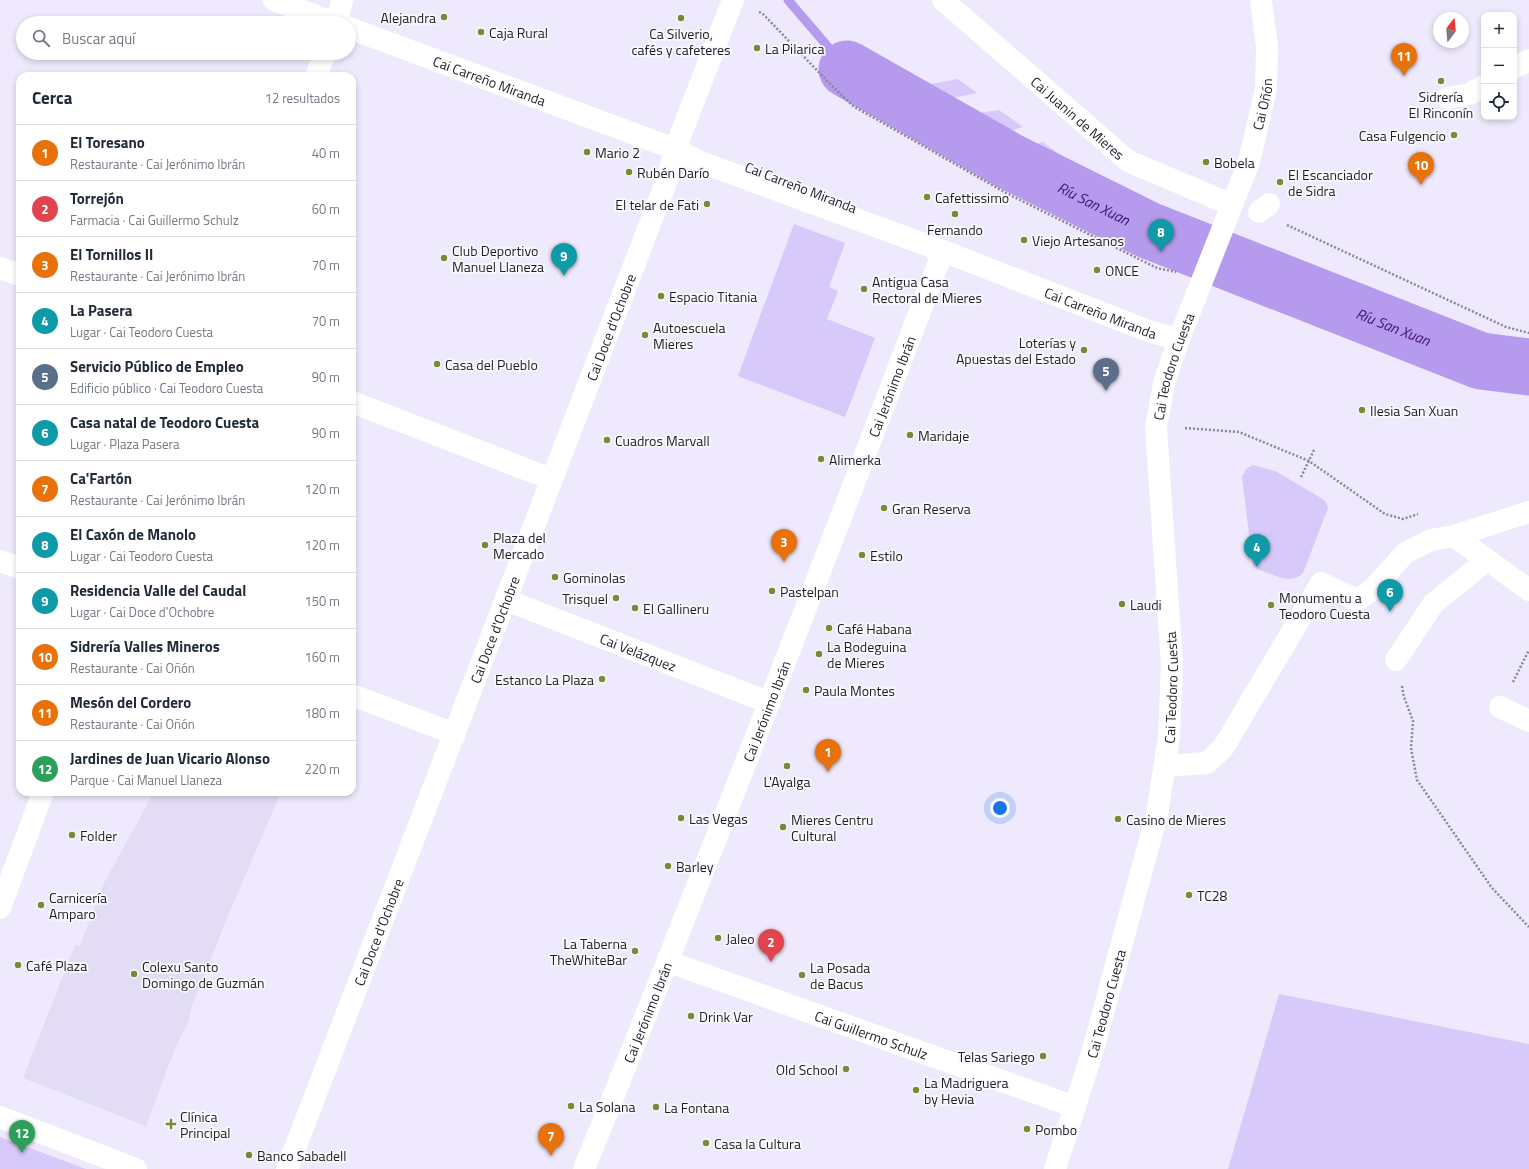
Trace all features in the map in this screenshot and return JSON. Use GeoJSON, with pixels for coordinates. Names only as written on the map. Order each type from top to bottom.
{"type":"FeatureCollection","features":[{"type":"Feature","properties":{"kind":"street"},"geometry":{"type":"LineString","coordinates":[[274,0],[317,16]]}},
{"type":"Feature","properties":{"kind":"street"},"geometry":{"type":"LineString","coordinates":[[338,16],[342,0]]}},
{"type":"Feature","properties":{"kind":"street","name":"Cai Doce d'Ochobre"},"geometry":{"type":"LineString","coordinates":[[287,1169],[455,734],[551,478],[668,177],[675,149],[733,0]]}},
{"type":"Feature","properties":{"kind":"street","name":"Cai Juanin de Mieres"},"geometry":{"type":"LineString","coordinates":[[943,0],[1128,161],[1232,205]]}},
{"type":"Feature","properties":{"kind":"street","name":"Cai Oñón"},"geometry":{"type":"LineString","coordinates":[[1232,205],[1249,162],[1266,89],[1267,48],[1261,0]]}},
{"type":"Feature","properties":{"kind":"street","name":"Cai Carreño Miranda"},"geometry":{"type":"LineString","coordinates":[[356,31],[675,149],[698,161],[943,251],[1151,332],[1179,339]]}},
{"type":"Feature","properties":{"kind":"street"},"geometry":{"type":"LineString","coordinates":[[318,72],[322,60]]}},
{"type":"Feature","properties":{"kind":"street"},"geometry":{"type":"LineString","coordinates":[[1517,66],[1529,60]]}},
{"type":"Feature","properties":{"kind":"street"},"geometry":{"type":"LineString","coordinates":[[1448,98],[1469,94],[1481,88]]}},
{"type":"Feature","properties":{"kind":"street","name":"Cai Carreño Miranda"},"geometry":{"type":"LineString","coordinates":[[675,149],[698,148],[1154,319],[1179,339]]}},
{"type":"Feature","properties":{"kind":"street","name":"Cai Teodoro Cuesta"},"geometry":{"type":"LineString","coordinates":[[1055,1169],[1093,1050],[1157,814],[1169,737],[1172,665],[1156,428],[1164,383],[1179,339],[1232,205]]}},
{"type":"Feature","properties":{"kind":"street","name":"Cai Jerónimo Ibrán"},"geometry":{"type":"LineString","coordinates":[[584,1169],[669,962],[943,251]]}},
{"type":"Feature","properties":{"kind":"street"},"geometry":{"type":"LineString","coordinates":[[0,268],[16,274]]}},
{"type":"Feature","properties":{"kind":"street"},"geometry":{"type":"LineString","coordinates":[[356,404],[551,478]]}},
{"type":"Feature","properties":{"kind":"street"},"geometry":{"type":"LineString","coordinates":[[1165,766],[1207,763],[1223,748],[1321,582],[1356,600],[1372,590],[1405,553],[1430,540],[1454,536],[1529,512]]}},
{"type":"Feature","properties":{"kind":"street"},"geometry":{"type":"LineString","coordinates":[[1454,536],[1529,590]]}},
{"type":"Feature","properties":{"kind":"street"},"geometry":{"type":"LineString","coordinates":[[1396,660],[1433,604],[1487,560]]}},
{"type":"Feature","properties":{"kind":"street"},"geometry":{"type":"LineString","coordinates":[[0,561],[16,567]]}},
{"type":"Feature","properties":{"kind":"street","name":"Cai Velázquez"},"geometry":{"type":"LineString","coordinates":[[506,600],[770,703]]}},
{"type":"Feature","properties":{"kind":"street"},"geometry":{"type":"LineString","coordinates":[[356,697],[455,734]]}},
{"type":"Feature","properties":{"kind":"street"},"geometry":{"type":"LineString","coordinates":[[1500,707],[1529,721]]}},
{"type":"Feature","properties":{"kind":"street"},"geometry":{"type":"LineString","coordinates":[[0,908],[42,796]]}},
{"type":"Feature","properties":{"kind":"street","name":"Cai Guillermo Schulz"},"geometry":{"type":"LineString","coordinates":[[669,962],[1075,1107]]}},
{"type":"Feature","properties":{"kind":"street"},"geometry":{"type":"LineString","coordinates":[[0,1117],[136,1169]]}},
{"type":"Feature","properties":{"kind":"path"},"geometry":{"type":"LineString","coordinates":[[733,0],[763,14],[853,106],[1006,193],[1157,268],[1204,278]]}},
{"type":"Feature","properties":{"kind":"path"},"geometry":{"type":"LineString","coordinates":[[1264,208],[1393,274],[1506,326],[1529,333]]}},
{"type":"Feature","properties":{"kind":"path"},"geometry":{"type":"LineString","coordinates":[[1156,428],[1194,428],[1239,432],[1309,461],[1385,514],[1402,519]]}},
{"type":"Feature","properties":{"kind":"path"},"geometry":{"type":"LineString","coordinates":[[1301,477],[1314,450]]}},
{"type":"Feature","properties":{"kind":"path"},"geometry":{"type":"LineString","coordinates":[[1500,707],[1529,650]]}},
{"type":"Feature","properties":{"kind":"path"},"geometry":{"type":"LineString","coordinates":[[1396,660],[1404,697],[1413,721],[1411,748],[1418,780],[1492,888],[1529,927]]}},
{"type":"Feature","properties":{"kind":"shaded area"},"geometry":{"type":"Polygon","coordinates":[[[958,79],[977,93],[941,100],[920,86],[958,79]]]}},
{"type":"Feature","properties":{"kind":"shaded area"},"geometry":{"type":"Polygon","coordinates":[[[999,110],[1023,127],[999,134],[967,115],[999,110]]]}},
{"type":"Feature","properties":{"kind":"shaded area"},"geometry":{"type":"Polygon","coordinates":[[[1043,142],[1087,175],[1041,159],[1022,148],[1043,142]]]}},
{"type":"Feature","properties":{"kind":"shaded area"},"geometry":{"type":"Polygon","coordinates":[[[794,224],[845,243],[829,287],[838,291],[827,319],[875,338],[845,417],[738,376],[794,224]]]}},
{"type":"Feature","properties":{"kind":"shaded area"},"geometry":{"type":"Polygon","coordinates":[[[1253,465],[1275,471],[1326,502],[1328,508],[1303,573],[1293,579],[1281,578],[1253,566],[1242,477],[1246,469],[1253,465]]]}},
{"type":"Feature","properties":{"kind":"shaded area","name":"Colexu Santo Domingo de Guzmán"},"geometry":{"type":"Polygon","coordinates":[[[152,796],[279,796],[226,921],[192,1006],[188,1023],[176,1046],[146,1126],[23,1078],[75,945],[80,946],[103,885],[152,796]]]}},
{"type":"Feature","properties":{"kind":"shaded area"},"geometry":{"type":"Polygon","coordinates":[[[1279,994],[1529,1044],[1529,1169],[1228,1169],[1279,994]]]}},
{"type":"Feature","properties":{"kind":"shaded area"},"geometry":{"type":"Polygon","coordinates":[[[0,1137],[86,1169],[0,1169],[0,1137]]]}},
{"type":"Feature","properties":{"kind":"waterway","name":"Ríu San Xuan"},"geometry":{"type":"LineString","coordinates":[[788,0],[847,69]]}},
{"type":"Feature","properties":{"kind":"waterway","name":"Ríu San Xuan"},"geometry":{"type":"LineString","coordinates":[[847,69],[1009,161],[1148,230],[1481,361],[1529,367]]}},
{"type":"Feature","properties":{"kind":"place","name":"Alejandra"},"geometry":{"type":"Point","coordinates":[444,17]}},
{"type":"Feature","properties":{"kind":"place","name":"Ca Silverio, cafés y cafeteres"},"geometry":{"type":"Point","coordinates":[681,18]}},
{"type":"Feature","properties":{"kind":"place","name":"Caja Rural"},"geometry":{"type":"Point","coordinates":[481,32]}},
{"type":"Feature","properties":{"kind":"place","name":"La Pilarica"},"geometry":{"type":"Point","coordinates":[757,48]}},
{"type":"Feature","properties":{"kind":"place","name":"Mesón del Cordero"},"geometry":{"type":"Point","coordinates":[1404,76]}},
{"type":"Feature","properties":{"kind":"place","name":"Sidrería El Rinconín"},"geometry":{"type":"Point","coordinates":[1441,81]}},
{"type":"Feature","properties":{"kind":"place","name":"Casa Fulgencio"},"geometry":{"type":"Point","coordinates":[1454,135]}},
{"type":"Feature","properties":{"kind":"place","name":"Mario 2"},"geometry":{"type":"Point","coordinates":[587,152]}},
{"type":"Feature","properties":{"kind":"place","name":"Bobela"},"geometry":{"type":"Point","coordinates":[1206,162]}},
{"type":"Feature","properties":{"kind":"place","name":"Rubén Darío"},"geometry":{"type":"Point","coordinates":[629,172]}},
{"type":"Feature","properties":{"kind":"place","name":"El Escanciador de Sidra"},"geometry":{"type":"Point","coordinates":[1280,182]}},
{"type":"Feature","properties":{"kind":"place","name":"Sidrería Valles Mineros"},"geometry":{"type":"Point","coordinates":[1421,185]}},
{"type":"Feature","properties":{"kind":"place","name":"Cafettissimo"},"geometry":{"type":"Point","coordinates":[927,197]}},
{"type":"Feature","properties":{"kind":"place","name":"El telar de Fati"},"geometry":{"type":"Point","coordinates":[707,204]}},
{"type":"Feature","properties":{"kind":"place","name":"Fernando"},"geometry":{"type":"Point","coordinates":[955,214]}},
{"type":"Feature","properties":{"kind":"place","name":"Viejo Artesanos"},"geometry":{"type":"Point","coordinates":[1024,240]}},
{"type":"Feature","properties":{"kind":"place","name":"El Caxón de Manolo"},"geometry":{"type":"Point","coordinates":[1161,252]}},
{"type":"Feature","properties":{"kind":"place","name":"Club Deportivo Manuel Llaneza"},"geometry":{"type":"Point","coordinates":[444,258]}},
{"type":"Feature","properties":{"kind":"place","name":"ONCE"},"geometry":{"type":"Point","coordinates":[1097,270]}},
{"type":"Feature","properties":{"kind":"place","name":"Residencia Valle del Caudal"},"geometry":{"type":"Point","coordinates":[564,276]}},
{"type":"Feature","properties":{"kind":"place","name":"Antigua Casa Rectoral de Mieres"},"geometry":{"type":"Point","coordinates":[864,289]}},
{"type":"Feature","properties":{"kind":"place","name":"Espacio Titania"},"geometry":{"type":"Point","coordinates":[661,296]}},
{"type":"Feature","properties":{"kind":"place","name":"Autoescuela Mieres"},"geometry":{"type":"Point","coordinates":[645,335]}},
{"type":"Feature","properties":{"kind":"place","name":"Loterías y Apuestas del Estado"},"geometry":{"type":"Point","coordinates":[1084,350]}},
{"type":"Feature","properties":{"kind":"place","name":"Casa del Pueblo"},"geometry":{"type":"Point","coordinates":[437,364]}},
{"type":"Feature","properties":{"kind":"place","name":"Servicio Público de Empleo"},"geometry":{"type":"Point","coordinates":[1106,391]}},
{"type":"Feature","properties":{"kind":"place","name":"Ilesia San Xuan"},"geometry":{"type":"Point","coordinates":[1362,410]}},
{"type":"Feature","properties":{"kind":"place","name":"Maridaje"},"geometry":{"type":"Point","coordinates":[910,435]}},
{"type":"Feature","properties":{"kind":"place","name":"Cuadros Marvall"},"geometry":{"type":"Point","coordinates":[607,440]}},
{"type":"Feature","properties":{"kind":"place","name":"Alimerka"},"geometry":{"type":"Point","coordinates":[821,459]}},
{"type":"Feature","properties":{"kind":"place","name":"Gran Reserva"},"geometry":{"type":"Point","coordinates":[884,508]}},
{"type":"Feature","properties":{"kind":"place","name":"Plaza del Mercado"},"geometry":{"type":"Point","coordinates":[485,545]}},
{"type":"Feature","properties":{"kind":"place","name":"Estilo"},"geometry":{"type":"Point","coordinates":[862,555]}},
{"type":"Feature","properties":{"kind":"place","name":"El Tornillos II"},"geometry":{"type":"Point","coordinates":[784,562]}},
{"type":"Feature","properties":{"kind":"place","name":"La Pasera"},"geometry":{"type":"Point","coordinates":[1257,567]}},
{"type":"Feature","properties":{"kind":"place","name":"Gominolas"},"geometry":{"type":"Point","coordinates":[555,577]}},
{"type":"Feature","properties":{"kind":"place","name":"Pastelpan"},"geometry":{"type":"Point","coordinates":[772,591]}},
{"type":"Feature","properties":{"kind":"place","name":"Trisquel"},"geometry":{"type":"Point","coordinates":[616,598]}},
{"type":"Feature","properties":{"kind":"place","name":"Laudi"},"geometry":{"type":"Point","coordinates":[1122,604]}},
{"type":"Feature","properties":{"kind":"place","name":"Monumentu a Teodoro Cuesta"},"geometry":{"type":"Point","coordinates":[1271,605]}},
{"type":"Feature","properties":{"kind":"place","name":"El Gallineru"},"geometry":{"type":"Point","coordinates":[635,608]}},
{"type":"Feature","properties":{"kind":"place","name":"Casa natal de Teodoro Cuesta"},"geometry":{"type":"Point","coordinates":[1390,612]}},
{"type":"Feature","properties":{"kind":"place","name":"Café Habana"},"geometry":{"type":"Point","coordinates":[829,628]}},
{"type":"Feature","properties":{"kind":"place","name":"La Bodeguina de Mieres"},"geometry":{"type":"Point","coordinates":[819,654]}},
{"type":"Feature","properties":{"kind":"place","name":"Estanco La Plaza"},"geometry":{"type":"Point","coordinates":[602,679]}},
{"type":"Feature","properties":{"kind":"place","name":"Paula Montes"},"geometry":{"type":"Point","coordinates":[806,690]}},
{"type":"Feature","properties":{"kind":"place","name":"L'Ayalga"},"geometry":{"type":"Point","coordinates":[787,766]}},
{"type":"Feature","properties":{"kind":"place","name":"El Toresano"},"geometry":{"type":"Point","coordinates":[828,772]}},
{"type":"Feature","properties":{"kind":"place","name":"Las Vegas"},"geometry":{"type":"Point","coordinates":[681,818]}},
{"type":"Feature","properties":{"kind":"place","name":"Casino de Mieres"},"geometry":{"type":"Point","coordinates":[1118,819]}},
{"type":"Feature","properties":{"kind":"place","name":"Mieres Centru Cultural"},"geometry":{"type":"Point","coordinates":[783,827]}},
{"type":"Feature","properties":{"kind":"place","name":"Folder"},"geometry":{"type":"Point","coordinates":[72,835]}},
{"type":"Feature","properties":{"kind":"place","name":"Barley"},"geometry":{"type":"Point","coordinates":[668,866]}},
{"type":"Feature","properties":{"kind":"place","name":"TC28"},"geometry":{"type":"Point","coordinates":[1189,895]}},
{"type":"Feature","properties":{"kind":"place","name":"Carnicería Amparo"},"geometry":{"type":"Point","coordinates":[41,905]}},
{"type":"Feature","properties":{"kind":"place","name":"Jaleo"},"geometry":{"type":"Point","coordinates":[718,938]}},
{"type":"Feature","properties":{"kind":"place","name":"La Taberna TheWhiteBar"},"geometry":{"type":"Point","coordinates":[635,951]}},
{"type":"Feature","properties":{"kind":"place","name":"Torrejón"},"geometry":{"type":"Point","coordinates":[771,962]}},
{"type":"Feature","properties":{"kind":"place","name":"Café Plaza"},"geometry":{"type":"Point","coordinates":[18,965]}},
{"type":"Feature","properties":{"kind":"place","name":"Colexu Santo Domingo de Guzmán"},"geometry":{"type":"Point","coordinates":[134,974]}},
{"type":"Feature","properties":{"kind":"place","name":"La Posada de Bacus"},"geometry":{"type":"Point","coordinates":[802,975]}},
{"type":"Feature","properties":{"kind":"place","name":"Drink Var"},"geometry":{"type":"Point","coordinates":[691,1016]}},
{"type":"Feature","properties":{"kind":"place","name":"Telas Sariego"},"geometry":{"type":"Point","coordinates":[1043,1056]}},
{"type":"Feature","properties":{"kind":"place","name":"Old School"},"geometry":{"type":"Point","coordinates":[846,1069]}},
{"type":"Feature","properties":{"kind":"place","name":"La Madriguera by Hevia"},"geometry":{"type":"Point","coordinates":[916,1090]}},
{"type":"Feature","properties":{"kind":"place","name":"La Solana"},"geometry":{"type":"Point","coordinates":[571,1106]}},
{"type":"Feature","properties":{"kind":"place","name":"La Fontana"},"geometry":{"type":"Point","coordinates":[656,1107]}},
{"type":"Feature","properties":{"kind":"place","name":"Clínica Principal"},"geometry":{"type":"Point","coordinates":[171,1124]}},
{"type":"Feature","properties":{"kind":"place","name":"Pombo"},"geometry":{"type":"Point","coordinates":[1027,1129]}},
{"type":"Feature","properties":{"kind":"place","name":"Casa la Cultura"},"geometry":{"type":"Point","coordinates":[706,1143]}},
{"type":"Feature","properties":{"kind":"place","name":"Jardines de Juan Vicario Alonso"},"geometry":{"type":"Point","coordinates":[22,1153]}},
{"type":"Feature","properties":{"kind":"place","name":"Banco Sabadell"},"geometry":{"type":"Point","coordinates":[249,1155]}},
{"type":"Feature","properties":{"kind":"place","name":"Ca'Fartón"},"geometry":{"type":"Point","coordinates":[551,1156]}}]}
